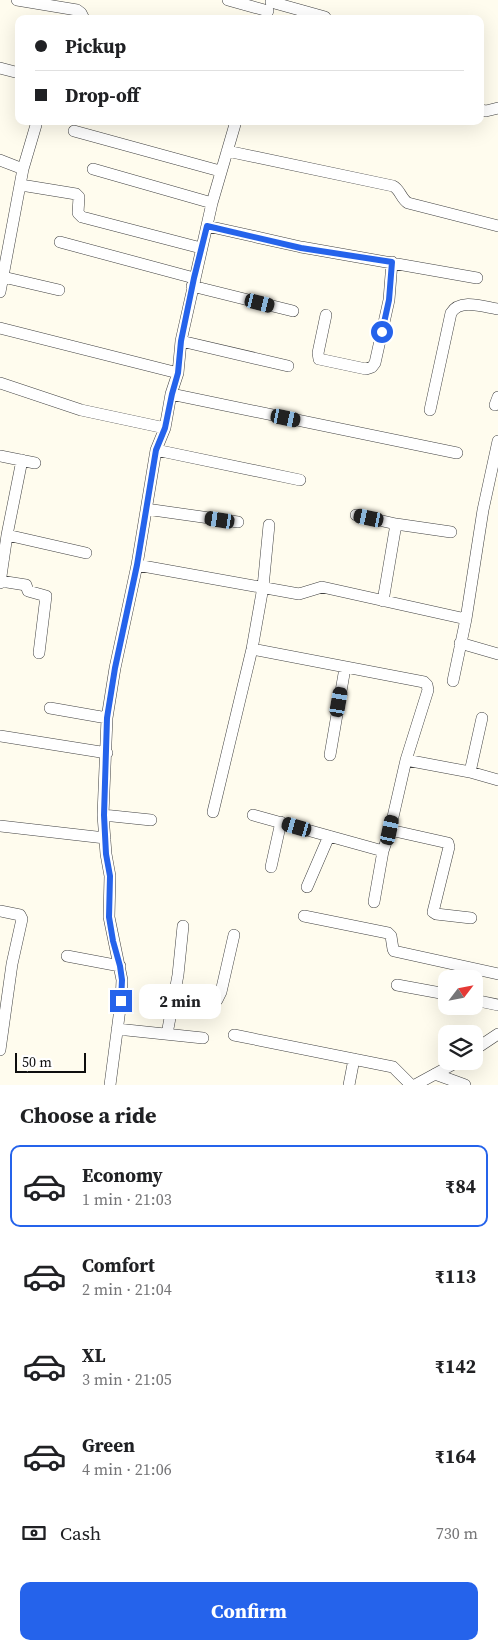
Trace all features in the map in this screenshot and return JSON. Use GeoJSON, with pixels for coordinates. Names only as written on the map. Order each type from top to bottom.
{"type":"FeatureCollection","features":[{"type":"Feature","properties":{"kind":"street"},"geometry":{"type":"LineString","coordinates":[[17,0],[77,10],[82,15]]}},
{"type":"Feature","properties":{"kind":"street"},"geometry":{"type":"LineString","coordinates":[[228,0],[313,15]]}},
{"type":"Feature","properties":{"kind":"street"},"geometry":{"type":"LineString","coordinates":[[0,68],[15,72]]}},
{"type":"Feature","properties":{"kind":"street"},"geometry":{"type":"LineString","coordinates":[[484,111],[498,108]]}},
{"type":"Feature","properties":{"kind":"street"},"geometry":{"type":"LineString","coordinates":[[0,292],[23,169],[36,125]]}},
{"type":"Feature","properties":{"kind":"street"},"geometry":{"type":"LineString","coordinates":[[110,1085],[122,980],[109,917],[110,876],[106,854],[104,815],[107,718],[115,668],[137,565],[156,450],[165,428],[178,373],[181,341],[201,248],[220,171],[235,125]]}},
{"type":"Feature","properties":{"kind":"street"},"geometry":{"type":"LineString","coordinates":[[74,131],[220,171]]}},
{"type":"Feature","properties":{"kind":"street"},"geometry":{"type":"LineString","coordinates":[[227,151],[396,187],[402,198],[408,203],[498,226]]}},
{"type":"Feature","properties":{"kind":"street"},"geometry":{"type":"LineString","coordinates":[[0,160],[23,169]]}},
{"type":"Feature","properties":{"kind":"street"},"geometry":{"type":"LineString","coordinates":[[93,169],[212,203]]}},
{"type":"Feature","properties":{"kind":"street"},"geometry":{"type":"LineString","coordinates":[[21,185],[76,194],[79,197],[78,213],[82,217],[201,248]]}},
{"type":"Feature","properties":{"kind":"street"},"geometry":{"type":"LineString","coordinates":[[207,226],[301,248],[477,278]]}},
{"type":"Feature","properties":{"kind":"street"},"geometry":{"type":"LineString","coordinates":[[60,242],[293,311]]}},
{"type":"Feature","properties":{"kind":"street"},"geometry":{"type":"LineString","coordinates":[[326,315],[318,353],[319,359],[366,369],[372,368],[375,363],[389,300],[392,262]]}},
{"type":"Feature","properties":{"kind":"street"},"geometry":{"type":"LineString","coordinates":[[3,277],[59,290]]}},
{"type":"Feature","properties":{"kind":"street"},"geometry":{"type":"LineString","coordinates":[[430,410],[453,309],[464,304],[498,310]]}},
{"type":"Feature","properties":{"kind":"street"},"geometry":{"type":"LineString","coordinates":[[0,328],[178,373]]}},
{"type":"Feature","properties":{"kind":"street"},"geometry":{"type":"LineString","coordinates":[[181,341],[288,366]]}},
{"type":"Feature","properties":{"kind":"street"},"geometry":{"type":"LineString","coordinates":[[0,383],[81,410],[165,428]]}},
{"type":"Feature","properties":{"kind":"street"},"geometry":{"type":"LineString","coordinates":[[172,394],[457,453]]}},
{"type":"Feature","properties":{"kind":"street"},"geometry":{"type":"LineString","coordinates":[[453,681],[466,619],[483,510],[498,441]]}},
{"type":"Feature","properties":{"kind":"street"},"geometry":{"type":"LineString","coordinates":[[156,450],[300,480]]}},
{"type":"Feature","properties":{"kind":"street"},"geometry":{"type":"LineString","coordinates":[[0,456],[35,463]]}},
{"type":"Feature","properties":{"kind":"street"},"geometry":{"type":"LineString","coordinates":[[22,460],[0,582],[26,585],[28,591],[46,596],[38,653]]}},
{"type":"Feature","properties":{"kind":"street"},"geometry":{"type":"LineString","coordinates":[[146,508],[238,522]]}},
{"type":"Feature","properties":{"kind":"street"},"geometry":{"type":"LineString","coordinates":[[356,515],[396,524],[451,532]]}},
{"type":"Feature","properties":{"kind":"street"},"geometry":{"type":"LineString","coordinates":[[383,601],[396,524]]}},
{"type":"Feature","properties":{"kind":"street"},"geometry":{"type":"LineString","coordinates":[[213,812],[252,649],[263,587],[269,525]]}},
{"type":"Feature","properties":{"kind":"street"},"geometry":{"type":"LineString","coordinates":[[7,535],[86,553]]}},
{"type":"Feature","properties":{"kind":"street"},"geometry":{"type":"LineString","coordinates":[[137,565],[299,594],[322,587],[466,619]]}},
{"type":"Feature","properties":{"kind":"street"},"geometry":{"type":"LineString","coordinates":[[460,643],[498,654]]}},
{"type":"Feature","properties":{"kind":"street"},"geometry":{"type":"LineString","coordinates":[[252,649],[424,682],[428,685],[406,760],[390,830],[383,851],[374,902]]}},
{"type":"Feature","properties":{"kind":"street"},"geometry":{"type":"LineString","coordinates":[[330,755],[345,668]]}},
{"type":"Feature","properties":{"kind":"street"},"geometry":{"type":"LineString","coordinates":[[50,708],[107,718]]}},
{"type":"Feature","properties":{"kind":"street"},"geometry":{"type":"LineString","coordinates":[[470,772],[482,718]]}},
{"type":"Feature","properties":{"kind":"street"},"geometry":{"type":"LineString","coordinates":[[0,736],[106,753]]}},
{"type":"Feature","properties":{"kind":"street"},"geometry":{"type":"LineString","coordinates":[[406,760],[470,772],[498,780]]}},
{"type":"Feature","properties":{"kind":"street"},"geometry":{"type":"LineString","coordinates":[[253,814],[383,851]]}},
{"type":"Feature","properties":{"kind":"street"},"geometry":{"type":"LineString","coordinates":[[104,815],[151,820]]}},
{"type":"Feature","properties":{"kind":"street"},"geometry":{"type":"LineString","coordinates":[[271,867],[280,822]]}},
{"type":"Feature","properties":{"kind":"street"},"geometry":{"type":"LineString","coordinates":[[0,826],[105,838]]}},
{"type":"Feature","properties":{"kind":"street"},"geometry":{"type":"LineString","coordinates":[[390,830],[448,842],[449,847],[433,912],[436,914],[471,918]]}},
{"type":"Feature","properties":{"kind":"street"},"geometry":{"type":"LineString","coordinates":[[306,888],[329,836]]}},
{"type":"Feature","properties":{"kind":"street"},"geometry":{"type":"LineString","coordinates":[[0,911],[20,915],[22,918],[2,1009],[0,1050]]}},
{"type":"Feature","properties":{"kind":"street"},"geometry":{"type":"LineString","coordinates":[[304,916],[388,934],[391,936],[392,949],[394,951],[498,974]]}},
{"type":"Feature","properties":{"kind":"street"},"geometry":{"type":"LineString","coordinates":[[167,1034],[178,975],[183,926]]}},
{"type":"Feature","properties":{"kind":"street"},"geometry":{"type":"LineString","coordinates":[[173,1001],[208,1003],[217,1000],[221,992],[234,935]]}},
{"type":"Feature","properties":{"kind":"street"},"geometry":{"type":"LineString","coordinates":[[67,956],[120,966]]}},
{"type":"Feature","properties":{"kind":"street"},"geometry":{"type":"LineString","coordinates":[[397,985],[438,993]]}},
{"type":"Feature","properties":{"kind":"street"},"geometry":{"type":"LineString","coordinates":[[483,1002],[498,1004]]}},
{"type":"Feature","properties":{"kind":"street"},"geometry":{"type":"LineString","coordinates":[[117,1029],[202,1038]]}},
{"type":"Feature","properties":{"kind":"street"},"geometry":{"type":"LineString","coordinates":[[485,1043],[498,1034]]}},
{"type":"Feature","properties":{"kind":"street"},"geometry":{"type":"LineString","coordinates":[[234,1035],[393,1067],[413,1085],[442,1070]]}},
{"type":"Feature","properties":{"kind":"street"},"geometry":{"type":"LineString","coordinates":[[485,1043],[498,1043]]}},
{"type":"Feature","properties":{"kind":"street"},"geometry":{"type":"LineString","coordinates":[[349,1085],[354,1059]]}},
{"type":"Feature","properties":{"kind":"street"},"geometry":{"type":"LineString","coordinates":[[435,1074],[462,1085]]}},
{"type":"Feature","properties":{"kind":"route"},"geometry":{"type":"LineString","coordinates":[[121,1001],[122,980],[120,966],[109,917],[110,876],[106,854],[104,815],[107,718],[115,668],[137,565],[156,450],[165,428],[178,373],[181,341],[207,226],[301,248],[392,262],[389,300],[382,332]]}}]}
